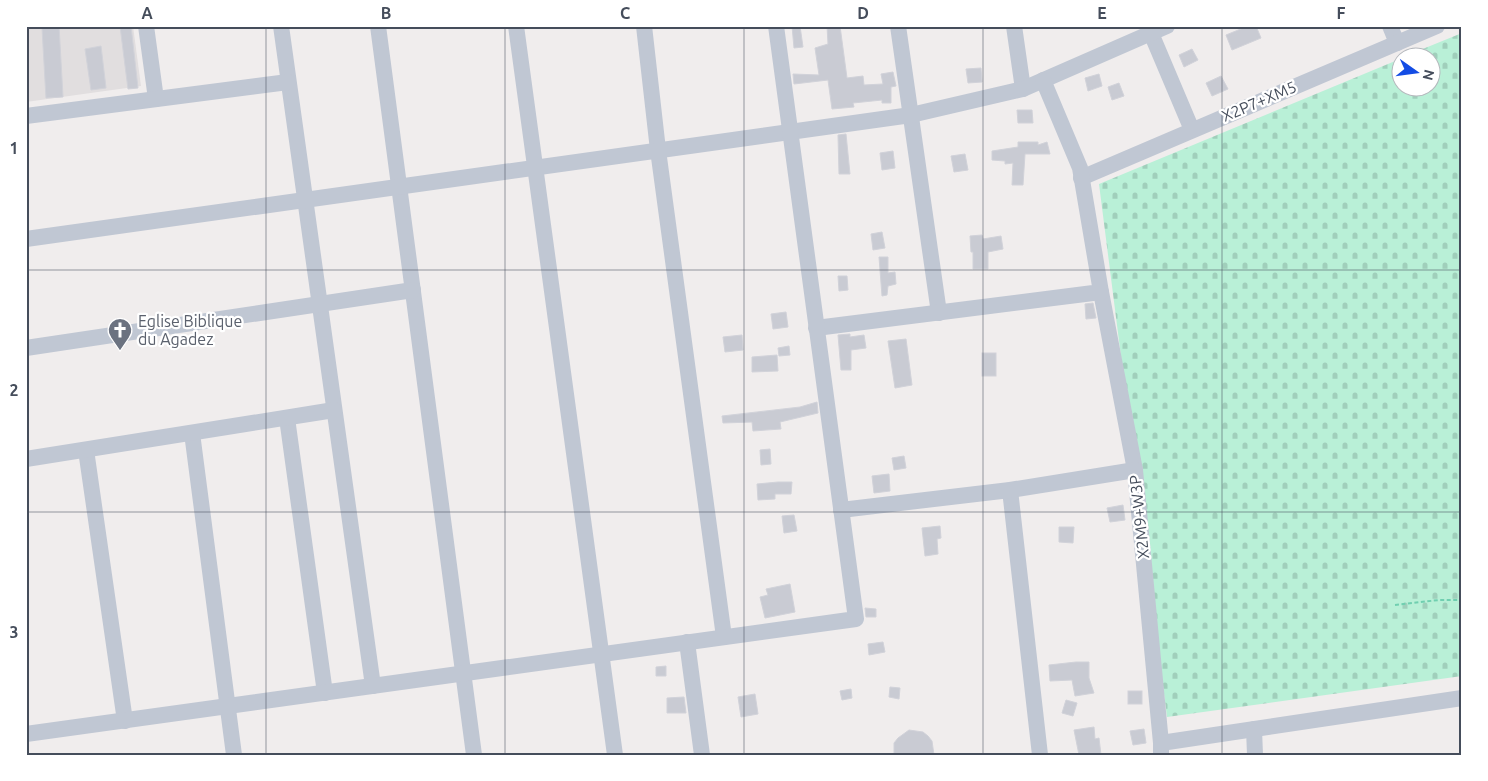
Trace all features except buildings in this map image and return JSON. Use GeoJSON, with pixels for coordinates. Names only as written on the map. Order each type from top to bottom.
{"type":"FeatureCollection","features":[{"type":"Feature","properties":{"kind":"street"},"geometry":{"type":"LineString","coordinates":[[146,26],[156,99]]}},
{"type":"Feature","properties":{"kind":"street"},"geometry":{"type":"LineString","coordinates":[[281,26],[373,686]]}},
{"type":"Feature","properties":{"kind":"street"},"geometry":{"type":"LineString","coordinates":[[378,26],[474,755]]}},
{"type":"Feature","properties":{"kind":"street"},"geometry":{"type":"LineString","coordinates":[[516,26],[615,755]]}},
{"type":"Feature","properties":{"kind":"street"},"geometry":{"type":"LineString","coordinates":[[644,26],[658,150],[724,637]]}},
{"type":"Feature","properties":{"kind":"street"},"geometry":{"type":"LineString","coordinates":[[26,734],[856,619],[788,132],[776,26]]}},
{"type":"Feature","properties":{"kind":"street"},"geometry":{"type":"LineString","coordinates":[[898,26],[939,313]]}},
{"type":"Feature","properties":{"kind":"street"},"geometry":{"type":"LineString","coordinates":[[1014,26],[1023,89]]}},
{"type":"Feature","properties":{"kind":"street"},"geometry":{"type":"LineString","coordinates":[[26,239],[911,114],[1023,89],[1150,30],[1167,26]]}},
{"type":"Feature","properties":{"kind":"street"},"geometry":{"type":"LineString","coordinates":[[1390,26],[1397,43]]}},
{"type":"Feature","properties":{"kind":"street","name":"X2P7+XM5"},"geometry":{"type":"LineString","coordinates":[[1081,178],[1437,26]]}},
{"type":"Feature","properties":{"kind":"street"},"geometry":{"type":"LineString","coordinates":[[1150,30],[1192,130]]}},
{"type":"Feature","properties":{"kind":"street","name":"X2M9+W3P"},"geometry":{"type":"LineString","coordinates":[[1043,80],[1080,168],[1101,292],[1135,470],[1161,749]]}},
{"type":"Feature","properties":{"kind":"street"},"geometry":{"type":"LineString","coordinates":[[26,116],[288,82]]}},
{"type":"Feature","properties":{"kind":"street"},"geometry":{"type":"LineString","coordinates":[[26,348],[413,290]]}},
{"type":"Feature","properties":{"kind":"street"},"geometry":{"type":"LineString","coordinates":[[816,328],[1101,292]]}},
{"type":"Feature","properties":{"kind":"street"},"geometry":{"type":"LineString","coordinates":[[26,459],[334,410]]}},
{"type":"Feature","properties":{"kind":"street"},"geometry":{"type":"LineString","coordinates":[[287,418],[325,693]]}},
{"type":"Feature","properties":{"kind":"street"},"geometry":{"type":"LineString","coordinates":[[192,433],[234,755]]}},
{"type":"Feature","properties":{"kind":"street"},"geometry":{"type":"LineString","coordinates":[[86,450],[125,721]]}},
{"type":"Feature","properties":{"kind":"street"},"geometry":{"type":"LineString","coordinates":[[841,510],[1010,490],[1135,470]]}},
{"type":"Feature","properties":{"kind":"street"},"geometry":{"type":"LineString","coordinates":[[1010,490],[1040,755]]}},
{"type":"Feature","properties":{"kind":"street"},"geometry":{"type":"LineString","coordinates":[[687,642],[702,755]]}},
{"type":"Feature","properties":{"kind":"street"},"geometry":{"type":"LineString","coordinates":[[1161,749],[1254,730],[1462,698]]}},
{"type":"Feature","properties":{"kind":"street"},"geometry":{"type":"LineString","coordinates":[[1254,730],[1255,755]]}},
{"type":"Feature","properties":{"kind":"path"},"geometry":{"type":"LineString","coordinates":[[1395,605],[1440,600],[1462,600]]}},
{"type":"Feature","properties":{"kind":"shaded area"},"geometry":{"type":"Polygon","coordinates":[[[26,26],[133,26],[141,86],[26,102],[26,26]]]}},
{"type":"Feature","properties":{"kind":"green space"},"geometry":{"type":"Polygon","coordinates":[[[1462,33],[1462,676],[1167,717],[1099,184],[1390,63],[1390,98],[1440,98],[1440,48],[1425,48],[1462,33]]]}},
{"type":"Feature","properties":{"kind":"place","name":"Eglise Biblique du Agadez"},"geometry":{"type":"Point","coordinates":[120,351]}}]}
